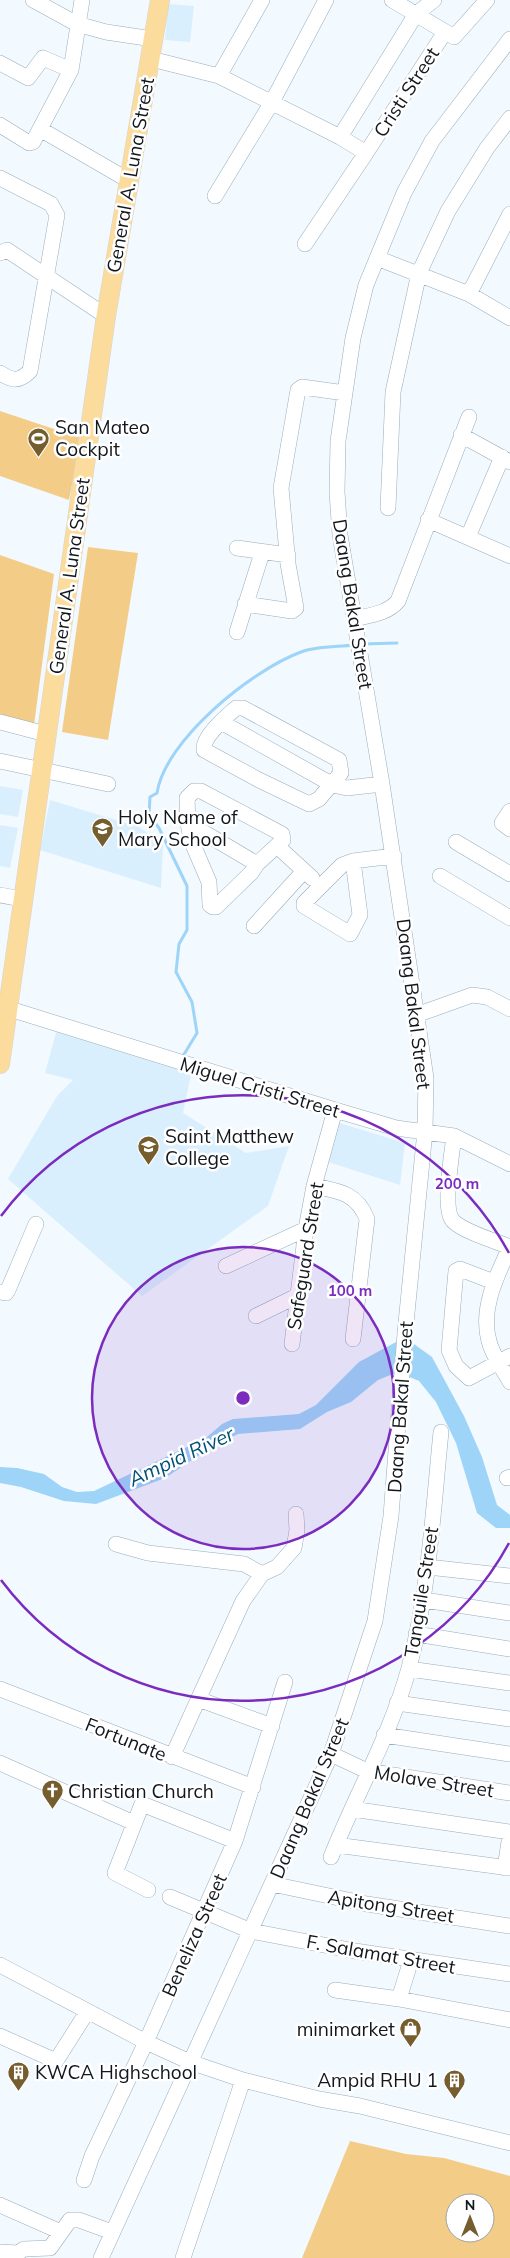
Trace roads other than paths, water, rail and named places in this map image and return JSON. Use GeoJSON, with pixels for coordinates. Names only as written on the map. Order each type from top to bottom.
{"type":"FeatureCollection","features":[{"type":"Feature","properties":{"kind":"main road","name":"General A. Luna Street"},"geometry":{"type":"LineString","coordinates":[[0,1064],[5,1007],[42,771],[106,316],[160,0]]}},
{"type":"Feature","properties":{"kind":"street"},"geometry":{"type":"LineString","coordinates":[[33,0],[77,24],[106,32],[153,39]]}},
{"type":"Feature","properties":{"kind":"street"},"geometry":{"type":"LineString","coordinates":[[0,125],[31,143],[72,70],[77,24],[82,0]]}},
{"type":"Feature","properties":{"kind":"street"},"geometry":{"type":"LineString","coordinates":[[219,76],[262,0]]}},
{"type":"Feature","properties":{"kind":"street"},"geometry":{"type":"LineString","coordinates":[[215,196],[272,102],[326,0]]}},
{"type":"Feature","properties":{"kind":"street"},"geometry":{"type":"LineString","coordinates":[[392,0],[455,37],[487,0]]}},
{"type":"Feature","properties":{"kind":"street"},"geometry":{"type":"LineString","coordinates":[[340,137],[416,14],[434,0]]}},
{"type":"Feature","properties":{"kind":"street","name":"Cristi Street"},"geometry":{"type":"LineString","coordinates":[[305,244],[445,32]]}},
{"type":"Feature","properties":{"kind":"street","name":"Daang Bakal Street"},"geometry":{"type":"LineString","coordinates":[[101,2258],[331,1754],[375,1621],[391,1516],[405,1333],[425,1131],[426,1078],[419,1014],[394,856],[340,535],[337,492],[338,441],[354,338],[366,285],[404,193],[432,141],[510,39]]}},
{"type":"Feature","properties":{"kind":"street"},"geometry":{"type":"LineString","coordinates":[[0,63],[25,78],[31,77],[43,58],[72,70]]}},
{"type":"Feature","properties":{"kind":"street"},"geometry":{"type":"LineString","coordinates":[[151,59],[219,76],[340,137],[366,153]]}},
{"type":"Feature","properties":{"kind":"street"},"geometry":{"type":"LineString","coordinates":[[388,508],[393,392],[419,273],[448,211],[487,148],[510,118]]}},
{"type":"Feature","properties":{"kind":"street"},"geometry":{"type":"LineString","coordinates":[[40,128],[128,180]]}},
{"type":"Feature","properties":{"kind":"street"},"geometry":{"type":"LineString","coordinates":[[0,178],[51,204],[57,215],[30,371],[22,379],[12,380],[0,373]]}},
{"type":"Feature","properties":{"kind":"street"},"geometry":{"type":"LineString","coordinates":[[470,294],[509,218]]}},
{"type":"Feature","properties":{"kind":"street"},"geometry":{"type":"LineString","coordinates":[[0,253],[7,250],[106,316]]}},
{"type":"Feature","properties":{"kind":"street"},"geometry":{"type":"LineString","coordinates":[[377,258],[470,294],[510,318]]}},
{"type":"Feature","properties":{"kind":"street"},"geometry":{"type":"LineString","coordinates":[[245,604],[294,610],[296,608],[281,488],[298,390],[302,387],[345,393]]}},
{"type":"Feature","properties":{"kind":"street"},"geometry":{"type":"LineString","coordinates":[[354,619],[384,612],[391,609],[398,601],[469,417]]}},
{"type":"Feature","properties":{"kind":"street"},"geometry":{"type":"LineString","coordinates":[[461,436],[506,459],[468,537]]}},
{"type":"Feature","properties":{"kind":"street"},"geometry":{"type":"LineString","coordinates":[[428,520],[510,556]]}},
{"type":"Feature","properties":{"kind":"street"},"geometry":{"type":"LineString","coordinates":[[237,548],[262,553],[288,555]]}},
{"type":"Feature","properties":{"kind":"street"},"geometry":{"type":"LineString","coordinates":[[238,632],[262,553]]}},
{"type":"Feature","properties":{"kind":"street"},"geometry":{"type":"LineString","coordinates":[[236,708],[242,708],[339,760],[341,772],[333,785],[319,799],[309,804],[259,780],[204,750],[204,745],[221,722],[236,708]]}},
{"type":"Feature","properties":{"kind":"street"},"geometry":{"type":"LineString","coordinates":[[0,722],[46,734]]}},
{"type":"Feature","properties":{"kind":"street"},"geometry":{"type":"LineString","coordinates":[[221,722],[333,785],[347,788],[382,784]]}},
{"type":"Feature","properties":{"kind":"street"},"geometry":{"type":"LineString","coordinates":[[0,760],[42,771],[108,784]]}},
{"type":"Feature","properties":{"kind":"street"},"geometry":{"type":"LineString","coordinates":[[194,791],[200,791],[282,834],[283,840],[277,846],[216,907],[210,906],[209,882],[191,840],[187,798],[194,791]]}},
{"type":"Feature","properties":{"kind":"street"},"geometry":{"type":"LineString","coordinates":[[510,810],[502,823],[510,829]]}},
{"type":"Feature","properties":{"kind":"street"},"geometry":{"type":"LineString","coordinates":[[188,823],[257,864]]}},
{"type":"Feature","properties":{"kind":"street"},"geometry":{"type":"LineString","coordinates":[[456,842],[510,874]]}},
{"type":"Feature","properties":{"kind":"street"},"geometry":{"type":"LineString","coordinates":[[277,846],[320,886]]}},
{"type":"Feature","properties":{"kind":"street"},"geometry":{"type":"LineString","coordinates":[[354,861],[360,915],[351,933],[348,933],[304,906],[304,903],[342,866],[354,861],[394,856]]}},
{"type":"Feature","properties":{"kind":"street"},"geometry":{"type":"LineString","coordinates":[[254,926],[304,871]]}},
{"type":"Feature","properties":{"kind":"street"},"geometry":{"type":"LineString","coordinates":[[440,876],[510,918]]}},
{"type":"Feature","properties":{"kind":"street"},"geometry":{"type":"LineString","coordinates":[[0,894],[22,899]]}},
{"type":"Feature","properties":{"kind":"street"},"geometry":{"type":"LineString","coordinates":[[419,1014],[472,995],[487,997],[510,1009]]}},
{"type":"Feature","properties":{"kind":"street","name":"Miguel Cristi Street"},"geometry":{"type":"LineString","coordinates":[[5,1007],[396,1128],[454,1136],[510,1164]]}},
{"type":"Feature","properties":{"kind":"street","name":"Safeguard Street"},"geometry":{"type":"LineString","coordinates":[[292,1344],[306,1229],[314,1186],[335,1110]]}},
{"type":"Feature","properties":{"kind":"street"},"geometry":{"type":"LineString","coordinates":[[454,1136],[448,1203],[449,1215],[459,1226],[510,1247],[494,1282],[490,1296],[487,1329],[488,1341],[504,1360],[510,1382]]}},
{"type":"Feature","properties":{"kind":"street"},"geometry":{"type":"LineString","coordinates":[[314,1186],[341,1192],[357,1201],[362,1207],[366,1219],[353,1339]]}},
{"type":"Feature","properties":{"kind":"street"},"geometry":{"type":"LineString","coordinates":[[0,1292],[8,1290],[36,1224]]}},
{"type":"Feature","properties":{"kind":"street"},"geometry":{"type":"LineString","coordinates":[[226,1266],[306,1229]]}},
{"type":"Feature","properties":{"kind":"street"},"geometry":{"type":"LineString","coordinates":[[494,1282],[460,1270],[456,1271],[449,1350],[456,1366],[468,1378],[504,1360]]}},
{"type":"Feature","properties":{"kind":"street"},"geometry":{"type":"LineString","coordinates":[[256,1316],[299,1295]]}},
{"type":"Feature","properties":{"kind":"street","name":"Tanguile Street"},"geometry":{"type":"LineString","coordinates":[[441,1432],[424,1600],[409,1669],[384,1735],[334,1851],[507,1868]]}},
{"type":"Feature","properties":{"kind":"street"},"geometry":{"type":"LineString","coordinates":[[172,1757],[243,1601],[262,1574],[277,1567],[294,1548],[297,1530],[296,1514]]}},
{"type":"Feature","properties":{"kind":"street"},"geometry":{"type":"LineString","coordinates":[[116,1544],[148,1554],[241,1563],[262,1574]]}},
{"type":"Feature","properties":{"kind":"street"},"geometry":{"type":"LineString","coordinates":[[428,1567],[510,1576]]}},
{"type":"Feature","properties":{"kind":"street"},"geometry":{"type":"LineString","coordinates":[[424,1600],[510,1613]]}},
{"type":"Feature","properties":{"kind":"street"},"geometry":{"type":"LineString","coordinates":[[416,1634],[510,1649]]}},
{"type":"Feature","properties":{"kind":"street"},"geometry":{"type":"LineString","coordinates":[[409,1669],[510,1683]]}},
{"type":"Feature","properties":{"kind":"street","name":"Beneliza Street"},"geometry":{"type":"LineString","coordinates":[[84,2180],[92,2156],[146,2042],[235,1841],[285,1682]]}},
{"type":"Feature","properties":{"kind":"street","name":"Fortunate"},"geometry":{"type":"LineString","coordinates":[[0,1689],[253,1787]]}},
{"type":"Feature","properties":{"kind":"street"},"geometry":{"type":"LineString","coordinates":[[198,1699],[272,1726]]}},
{"type":"Feature","properties":{"kind":"street"},"geometry":{"type":"LineString","coordinates":[[397,1703],[510,1719]]}},
{"type":"Feature","properties":{"kind":"street"},"geometry":{"type":"LineString","coordinates":[[384,1735],[510,1754]]}},
{"type":"Feature","properties":{"kind":"street","name":"Molave Street"},"geometry":{"type":"LineString","coordinates":[[331,1754],[368,1771],[510,1794]]}},
{"type":"Feature","properties":{"kind":"street"},"geometry":{"type":"LineString","coordinates":[[0,1763],[134,1824]]}},
{"type":"Feature","properties":{"kind":"street"},"geometry":{"type":"LineString","coordinates":[[148,1890],[115,1873],[142,1804],[235,1841]]}},
{"type":"Feature","properties":{"kind":"street"},"geometry":{"type":"LineString","coordinates":[[352,1809],[510,1833],[507,1868]]}},
{"type":"Feature","properties":{"kind":"street","name":"Apitong Street"},"geometry":{"type":"LineString","coordinates":[[272,1884],[368,1904],[510,1926]]}},
{"type":"Feature","properties":{"kind":"street","name":"F. Salamat Street"},"geometry":{"type":"LineString","coordinates":[[170,1897],[252,1930],[356,1952],[510,1974]]}},
{"type":"Feature","properties":{"kind":"street"},"geometry":{"type":"LineString","coordinates":[[399,1998],[411,1960]]}},
{"type":"Feature","properties":{"kind":"street"},"geometry":{"type":"LineString","coordinates":[[0,1965],[87,2012],[190,2062],[242,2080],[319,2099],[360,2106],[510,2143]]}},
{"type":"Feature","properties":{"kind":"street"},"geometry":{"type":"LineString","coordinates":[[335,1990],[399,1998],[510,2020]]}},
{"type":"Feature","properties":{"kind":"street"},"geometry":{"type":"LineString","coordinates":[[0,2036],[56,2061],[87,2012]]}},
{"type":"Feature","properties":{"kind":"street"},"geometry":{"type":"LineString","coordinates":[[184,2258],[242,2080]]}},
{"type":"Feature","properties":{"kind":"street"},"geometry":{"type":"LineString","coordinates":[[0,2205],[61,2232]]}},
{"type":"Feature","properties":{"kind":"street"},"geometry":{"type":"LineString","coordinates":[[0,2252],[17,2255],[24,2249],[50,2248],[70,2220],[75,2219],[112,2232]]}},
{"type":"Feature","properties":{"kind":"water","name":"Ampid River"},"geometry":{"type":"Polygon","coordinates":[[[396,1342],[414,1344],[432,1357],[464,1416],[482,1457],[497,1505],[510,1515],[510,1528],[496,1528],[477,1513],[456,1443],[436,1402],[419,1381],[398,1372],[378,1380],[351,1402],[327,1412],[300,1429],[238,1434],[210,1448],[165,1478],[96,1504],[64,1501],[21,1487],[0,1483],[0,1467],[17,1468],[44,1474],[62,1487],[77,1492],[94,1491],[206,1438],[222,1424],[233,1419],[299,1414],[316,1405],[359,1362],[396,1342]]]}},
{"type":"Feature","properties":{"kind":"waterway"},"geometry":{"type":"LineString","coordinates":[[363,644],[397,643]]}},
{"type":"Feature","properties":{"kind":"waterway"},"geometry":{"type":"LineString","coordinates":[[183,1056],[197,1033],[192,1002],[176,972],[179,944],[187,930],[187,886],[159,828],[149,815],[150,797],[157,793],[163,772],[176,751],[193,730],[236,691],[259,674],[301,652],[354,645]]}},
{"type":"Feature","properties":{"kind":"place","name":"San Mateo Cockpit"},"geometry":{"type":"Point","coordinates":[39,457]}},
{"type":"Feature","properties":{"kind":"place","name":"Holy Name of Mary School"},"geometry":{"type":"Point","coordinates":[102,847]}},
{"type":"Feature","properties":{"kind":"place","name":"Saint Matthew College"},"geometry":{"type":"Point","coordinates":[149,1166]}},
{"type":"Feature","properties":{"kind":"place","name":"Christian Church"},"geometry":{"type":"Point","coordinates":[52,1810]}},
{"type":"Feature","properties":{"kind":"place","name":"minimarket"},"geometry":{"type":"Point","coordinates":[411,2048]}},
{"type":"Feature","properties":{"kind":"place","name":"KWCA Highschool"},"geometry":{"type":"Point","coordinates":[19,2091]}},
{"type":"Feature","properties":{"kind":"place","name":"Ampid RHU 1"},"geometry":{"type":"Point","coordinates":[454,2099]}}]}
